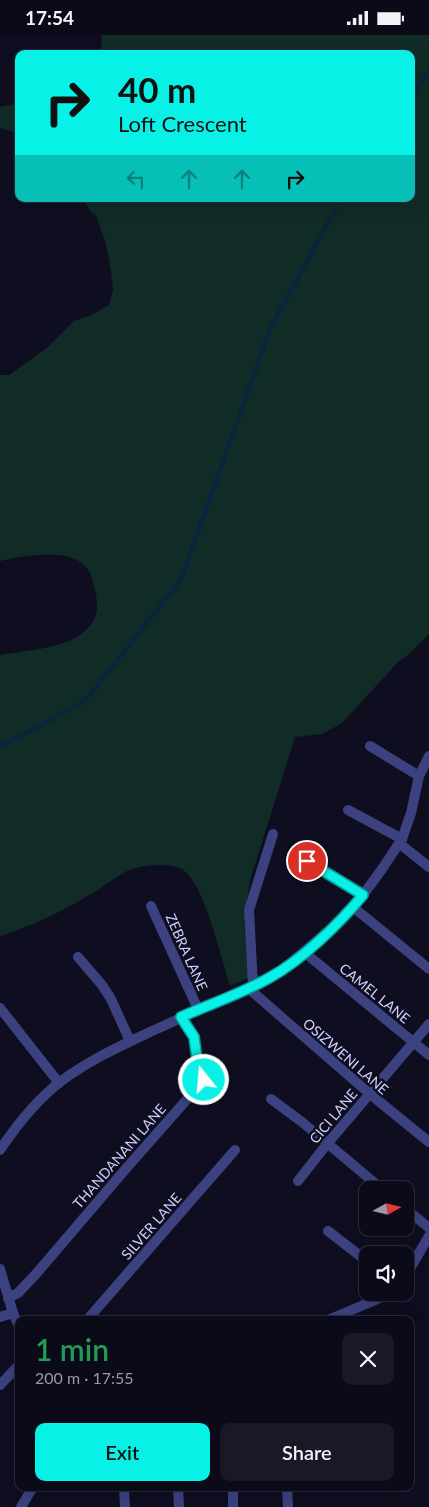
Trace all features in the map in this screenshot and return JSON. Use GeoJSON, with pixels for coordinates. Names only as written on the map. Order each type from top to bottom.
{"type":"FeatureCollection","features":[{"type":"Feature","properties":{"kind":"street"},"geometry":{"type":"LineString","coordinates":[[370,746],[419,776]]}},
{"type":"Feature","properties":{"kind":"street"},"geometry":{"type":"LineString","coordinates":[[0,1150],[8,1137],[35,1106],[59,1083],[85,1065],[130,1041],[281,971],[334,926],[363,895],[401,842],[411,813],[419,776],[429,756]]}},
{"type":"Feature","properties":{"kind":"street"},"geometry":{"type":"LineString","coordinates":[[348,810],[401,842],[429,867]]}},
{"type":"Feature","properties":{"kind":"street"},"geometry":{"type":"LineString","coordinates":[[250,987],[249,910],[273,834]]}},
{"type":"Feature","properties":{"kind":"street"},"geometry":{"type":"LineString","coordinates":[[307,861],[363,895]]}},
{"type":"Feature","properties":{"kind":"street","name":"ZEBRA LANE"},"geometry":{"type":"LineString","coordinates":[[152,906],[198,1009]]}},
{"type":"Feature","properties":{"kind":"street"},"geometry":{"type":"LineString","coordinates":[[353,907],[429,969]]}},
{"type":"Feature","properties":{"kind":"street","name":"CAMEL LANE"},"geometry":{"type":"LineString","coordinates":[[304,952],[429,1055]]}},
{"type":"Feature","properties":{"kind":"street"},"geometry":{"type":"LineString","coordinates":[[78,957],[102,985],[111,999],[130,1041]]}},
{"type":"Feature","properties":{"kind":"street","name":"OSIZWENI LANE"},"geometry":{"type":"LineString","coordinates":[[250,987],[370,1094],[429,1142]]}},
{"type":"Feature","properties":{"kind":"street"},"geometry":{"type":"LineString","coordinates":[[0,1008],[59,1083]]}},
{"type":"Feature","properties":{"kind":"street","name":"THANDANANI LANE"},"geometry":{"type":"LineString","coordinates":[[8,1298],[18,1293],[36,1274],[122,1171],[204,1080],[204,1075],[197,1059],[194,1037],[181,1017]]}},
{"type":"Feature","properties":{"kind":"street","name":"CICI LANE"},"geometry":{"type":"LineString","coordinates":[[298,1181],[429,1024]]}},
{"type":"Feature","properties":{"kind":"street"},"geometry":{"type":"LineString","coordinates":[[271,1099],[302,1121],[372,1181]]}},
{"type":"Feature","properties":{"kind":"street","name":"SILVER LANE"},"geometry":{"type":"LineString","coordinates":[[90,1316],[235,1150]]}},
{"type":"Feature","properties":{"kind":"street"},"geometry":{"type":"LineString","coordinates":[[414,1216],[429,1228]]}},
{"type":"Feature","properties":{"kind":"street"},"geometry":{"type":"LineString","coordinates":[[328,1231],[359,1255]]}},
{"type":"Feature","properties":{"kind":"street"},"geometry":{"type":"LineString","coordinates":[[414,1262],[429,1236]]}},
{"type":"Feature","properties":{"kind":"street"},"geometry":{"type":"LineString","coordinates":[[0,1269],[15,1317]]}},
{"type":"Feature","properties":{"kind":"street"},"geometry":{"type":"LineString","coordinates":[[338,1316],[373,1301]]}},
{"type":"Feature","properties":{"kind":"street"},"geometry":{"type":"LineString","coordinates":[[0,1317],[13,1313]]}},
{"type":"Feature","properties":{"kind":"street"},"geometry":{"type":"LineString","coordinates":[[0,1385],[15,1369]]}},
{"type":"Feature","properties":{"kind":"street"},"geometry":{"type":"LineString","coordinates":[[21,1507],[31,1491]]}},
{"type":"Feature","properties":{"kind":"street"},"geometry":{"type":"LineString","coordinates":[[124,1491],[125,1507]]}},
{"type":"Feature","properties":{"kind":"street"},"geometry":{"type":"LineString","coordinates":[[178,1491],[179,1507]]}},
{"type":"Feature","properties":{"kind":"street"},"geometry":{"type":"LineString","coordinates":[[232,1491],[234,1507]]}},
{"type":"Feature","properties":{"kind":"street"},"geometry":{"type":"LineString","coordinates":[[287,1491],[288,1507]]}},
{"type":"Feature","properties":{"kind":"green space"},"geometry":{"type":"Polygon","coordinates":[[[102,35],[429,35],[429,634],[408,655],[399,661],[342,723],[322,734],[295,737],[250,881],[244,923],[248,978],[230,986],[207,910],[194,882],[182,869],[168,865],[152,865],[132,869],[62,910],[24,928],[0,936],[0,655],[45,648],[67,642],[84,632],[92,623],[96,615],[97,605],[91,575],[85,566],[77,560],[56,555],[32,555],[0,561],[0,375],[9,375],[48,347],[74,321],[92,315],[109,305],[113,290],[106,244],[96,215],[93,214],[84,202],[415,202],[415,50],[101,50],[102,35]]]}},
{"type":"Feature","properties":{"kind":"green space"},"geometry":{"type":"Polygon","coordinates":[[[15,104],[15,133],[0,128],[0,107],[15,104]]]}},
{"type":"Feature","properties":{"kind":"waterway"},"geometry":{"type":"LineString","coordinates":[[415,91],[429,71]]}},
{"type":"Feature","properties":{"kind":"waterway"},"geometry":{"type":"LineString","coordinates":[[0,747],[85,701],[181,580],[270,329],[339,202]]}},
{"type":"Feature","properties":{"kind":"route"},"geometry":{"type":"LineString","coordinates":[[204,1080],[204,1075],[197,1059],[194,1037],[181,1017],[281,971],[334,926],[363,895],[307,861]]}}]}
